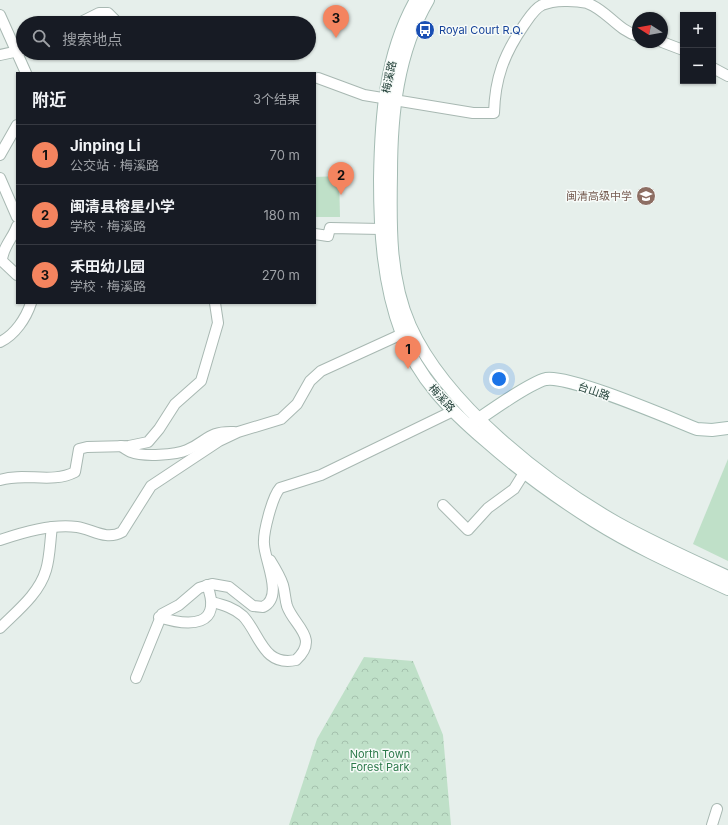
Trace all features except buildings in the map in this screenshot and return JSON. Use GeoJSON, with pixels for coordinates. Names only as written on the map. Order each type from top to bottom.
{"type":"FeatureCollection","features":[{"type":"Feature","properties":{"kind":"main road","name":"梅溪路"},"geometry":{"type":"LineString","coordinates":[[416,0],[399,37],[380,166],[381,229],[389,292],[402,334],[426,379],[453,411],[524,473],[548,491],[596,522],[648,551],[728,589]]}},
{"type":"Feature","properties":{"kind":"main road","name":"梅溪路"},"geometry":{"type":"LineString","coordinates":[[428,0],[408,42],[390,99],[391,233],[397,284],[410,325],[422,349],[446,382],[480,419],[520,456],[600,513],[648,539],[728,577]]}},
{"type":"Feature","properties":{"kind":"main road","name":"台山路"},"geometry":{"type":"LineString","coordinates":[[469,426],[535,384],[552,379],[589,388],[697,428],[712,430],[728,428]]}},
{"type":"Feature","properties":{"kind":"street"},"geometry":{"type":"LineString","coordinates":[[318,78],[356,93],[473,112],[494,113],[496,84],[507,52],[535,10],[542,4],[553,1],[578,1],[587,3],[597,8],[623,30],[632,34]]}},
{"type":"Feature","properties":{"kind":"street"},"geometry":{"type":"LineString","coordinates":[[93,16],[99,13],[108,13],[111,16]]}},
{"type":"Feature","properties":{"kind":"street"},"geometry":{"type":"LineString","coordinates":[[0,15],[16,43]]}},
{"type":"Feature","properties":{"kind":"street"},"geometry":{"type":"LineString","coordinates":[[668,44],[680,49]]}},
{"type":"Feature","properties":{"kind":"street"},"geometry":{"type":"LineString","coordinates":[[0,55],[16,51]]}},
{"type":"Feature","properties":{"kind":"street"},"geometry":{"type":"LineString","coordinates":[[23,60],[26,72]]}},
{"type":"Feature","properties":{"kind":"street"},"geometry":{"type":"LineString","coordinates":[[716,70],[728,76]]}},
{"type":"Feature","properties":{"kind":"street"},"geometry":{"type":"LineString","coordinates":[[0,155],[16,127]]}},
{"type":"Feature","properties":{"kind":"street"},"geometry":{"type":"LineString","coordinates":[[0,178],[16,214]]}},
{"type":"Feature","properties":{"kind":"street"},"geometry":{"type":"LineString","coordinates":[[0,198],[16,214]]}},
{"type":"Feature","properties":{"kind":"street"},"geometry":{"type":"LineString","coordinates":[[316,234],[328,236],[330,228],[381,229]]}},
{"type":"Feature","properties":{"kind":"street"},"geometry":{"type":"LineString","coordinates":[[16,229],[2,254],[2,261],[16,274]]}},
{"type":"Feature","properties":{"kind":"street"},"geometry":{"type":"LineString","coordinates":[[0,342],[6,339],[21,324],[31,304]]}},
{"type":"Feature","properties":{"kind":"street"},"geometry":{"type":"LineString","coordinates":[[0,480],[11,476],[65,477],[75,472],[79,449],[87,447],[121,446],[148,442],[159,429],[175,404],[201,381],[218,323],[216,304]]}},
{"type":"Feature","properties":{"kind":"street"},"geometry":{"type":"LineString","coordinates":[[0,540],[25,532],[52,527],[79,527],[103,535],[116,535],[122,532],[151,486],[219,441],[238,432],[281,419],[298,404],[310,381],[321,371],[402,334]]}},
{"type":"Feature","properties":{"kind":"street"},"geometry":{"type":"LineString","coordinates":[[136,678],[159,617],[166,611],[179,605],[193,592],[207,585],[224,584],[253,606],[266,606],[272,598],[273,587],[264,549],[264,536],[275,497],[280,488],[321,476],[453,411]]}},
{"type":"Feature","properties":{"kind":"street"},"geometry":{"type":"LineString","coordinates":[[121,446],[130,452],[144,455],[179,453],[190,449],[217,432],[238,432]]}},
{"type":"Feature","properties":{"kind":"street"},"geometry":{"type":"LineString","coordinates":[[443,505],[468,530],[488,508],[514,489],[524,473]]}},
{"type":"Feature","properties":{"kind":"street"},"geometry":{"type":"LineString","coordinates":[[0,628],[30,598],[39,586],[46,570],[52,527]]}},
{"type":"Feature","properties":{"kind":"street"},"geometry":{"type":"LineString","coordinates":[[212,602],[230,607],[242,616],[254,631],[264,650],[274,657],[291,661],[296,660],[301,656],[306,645],[304,633],[287,607],[283,583],[264,549]]}},
{"type":"Feature","properties":{"kind":"street"},"geometry":{"type":"LineString","coordinates":[[159,617],[191,623],[203,621],[209,615],[212,602],[207,585]]}},
{"type":"Feature","properties":{"kind":"street"},"geometry":{"type":"LineString","coordinates":[[712,825],[717,810]]}},
{"type":"Feature","properties":{"kind":"green space"},"geometry":{"type":"Polygon","coordinates":[[[339,176],[340,217],[316,217],[316,177],[339,176]]]}},
{"type":"Feature","properties":{"kind":"green space"},"geometry":{"type":"Polygon","coordinates":[[[728,459],[728,561],[693,544],[728,459]]]}},
{"type":"Feature","properties":{"kind":"green space","name":"North Town Forest Park"},"geometry":{"type":"Polygon","coordinates":[[[364,657],[413,661],[443,735],[451,825],[289,825],[317,739],[364,657]]]}},
{"type":"Feature","properties":{"kind":"place","name":"Royal Court R.Q."},"geometry":{"type":"Point","coordinates":[425,30]}},
{"type":"Feature","properties":{"kind":"place","name":"禾田幼儿园"},"geometry":{"type":"Point","coordinates":[336,38]}},
{"type":"Feature","properties":{"kind":"place","name":"闽清县榕星小学"},"geometry":{"type":"Point","coordinates":[341,195]}},
{"type":"Feature","properties":{"kind":"place","name":"闽清高级中学"},"geometry":{"type":"Point","coordinates":[646,196]}},
{"type":"Feature","properties":{"kind":"place","name":"Jinping Li"},"geometry":{"type":"Point","coordinates":[408,369]}}]}
